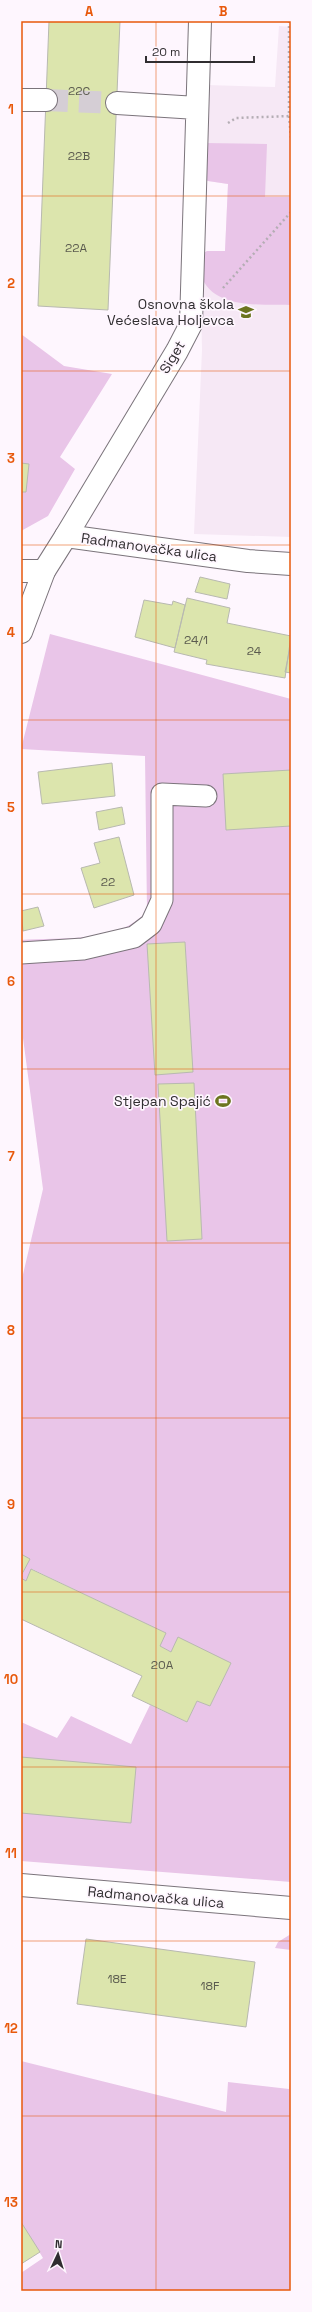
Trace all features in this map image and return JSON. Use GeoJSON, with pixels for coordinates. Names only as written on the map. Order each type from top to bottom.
{"type":"FeatureCollection","features":[{"type":"Feature","properties":{"kind":"street","name":"Siget"},"geometry":{"type":"LineString","coordinates":[[66,536],[177,351],[191,324],[200,21]]}},
{"type":"Feature","properties":{"kind":"street"},"geometry":{"type":"LineString","coordinates":[[21,100],[46,100]]}},
{"type":"Feature","properties":{"kind":"street"},"geometry":{"type":"LineString","coordinates":[[117,103],[197,108]]}},
{"type":"Feature","properties":{"kind":"street","name":"Radmanovačka ulica"},"geometry":{"type":"LineString","coordinates":[[21,632],[44,571],[66,536],[232,559],[291,564]]}},
{"type":"Feature","properties":{"kind":"street"},"geometry":{"type":"LineString","coordinates":[[21,571],[44,571]]}},
{"type":"Feature","properties":{"kind":"street","name":"Radmanovačka ulica"},"geometry":{"type":"LineString","coordinates":[[21,1885],[291,1908]]}},
{"type":"Feature","properties":{"kind":"lane"},"geometry":{"type":"LineString","coordinates":[[21,953],[83,949],[134,937],[151,924],[162,900],[162,794],[206,796]]}},
{"type":"Feature","properties":{"kind":"path"},"geometry":{"type":"LineString","coordinates":[[289,21],[291,138]]}},
{"type":"Feature","properties":{"kind":"path"},"geometry":{"type":"LineString","coordinates":[[224,125],[236,118],[290,116]]}},
{"type":"Feature","properties":{"kind":"path"},"geometry":{"type":"LineString","coordinates":[[222,289],[291,212]]}},
{"type":"Feature","properties":{"kind":"shaded area","name":"Osnovna škola Većeslava Holjevca"},"geometry":{"type":"Polygon","coordinates":[[[279,26],[291,27],[291,537],[194,534],[202,350],[200,261],[207,251],[225,251],[228,184],[208,181],[203,178],[207,85],[275,87],[279,26]]]}},
{"type":"Feature","properties":{"kind":"shaded area"},"geometry":{"type":"Polygon","coordinates":[[[204,143],[267,144],[265,197],[291,197],[291,305],[240,303],[227,300],[216,294],[207,286],[201,275],[200,267],[202,254],[207,251],[225,251],[228,184],[208,181],[203,178],[204,143]]]}},
{"type":"Feature","properties":{"kind":"shaded area"},"geometry":{"type":"Polygon","coordinates":[[[21,334],[64,366],[112,374],[60,457],[75,469],[48,516],[21,531],[21,334]]]}},
{"type":"Feature","properties":{"kind":"shaded area"},"geometry":{"type":"Polygon","coordinates":[[[50,634],[291,699],[291,1882],[21,1861],[21,1722],[57,1738],[71,1716],[131,1744],[150,1705],[187,1722],[197,1701],[210,1706],[231,1663],[171,1652],[160,1646],[165,1633],[32,1569],[26,1581],[21,1578],[29,1559],[21,1554],[21,1283],[43,1189],[23,1038],[21,940],[88,937],[105,934],[121,929],[135,922],[147,911],[145,756],[21,749],[50,634]]]}},
{"type":"Feature","properties":{"kind":"shaded area"},"geometry":{"type":"Polygon","coordinates":[[[291,1934],[291,1950],[275,1948],[278,1942],[291,1934]]]}},
{"type":"Feature","properties":{"kind":"shaded area"},"geometry":{"type":"Polygon","coordinates":[[[21,2061],[226,2112],[228,2082],[289,2089],[291,2076],[291,2291],[21,2291],[21,2273],[43,2258],[21,2222],[21,2061]]]}},
{"type":"Feature","properties":{"kind":"building"},"geometry":{"type":"Polygon","coordinates":[[[49,21],[120,21],[108,310],[38,306],[49,21]]]}},
{"type":"Feature","properties":{"kind":"building"},"geometry":{"type":"Polygon","coordinates":[[[21,463],[29,464],[26,492],[21,492],[21,463]]]}},
{"type":"Feature","properties":{"kind":"building"},"geometry":{"type":"Polygon","coordinates":[[[200,577],[230,584],[227,599],[195,592],[200,577]]]}},
{"type":"Feature","properties":{"kind":"building"},"geometry":{"type":"Polygon","coordinates":[[[187,598],[230,608],[227,623],[291,636],[285,678],[206,664],[207,660],[174,652],[187,598]]]}},
{"type":"Feature","properties":{"kind":"building"},"geometry":{"type":"Polygon","coordinates":[[[144,600],[172,605],[173,601],[185,605],[175,648],[135,637],[144,600]]]}},
{"type":"Feature","properties":{"kind":"building"},"geometry":{"type":"Polygon","coordinates":[[[291,643],[291,673],[285,672],[291,643]]]}},
{"type":"Feature","properties":{"kind":"building"},"geometry":{"type":"Polygon","coordinates":[[[112,763],[115,796],[42,804],[38,772],[112,763]]]}},
{"type":"Feature","properties":{"kind":"building"},"geometry":{"type":"Polygon","coordinates":[[[291,770],[291,826],[226,830],[223,774],[291,770]]]}},
{"type":"Feature","properties":{"kind":"building"},"geometry":{"type":"Polygon","coordinates":[[[122,807],[125,824],[99,830],[96,812],[122,807]]]}},
{"type":"Feature","properties":{"kind":"building"},"geometry":{"type":"Polygon","coordinates":[[[119,837],[134,895],[94,908],[81,868],[100,863],[94,843],[119,837]]]}},
{"type":"Feature","properties":{"kind":"building"},"geometry":{"type":"Polygon","coordinates":[[[38,907],[44,926],[23,931],[21,911],[38,907]]]}},
{"type":"Feature","properties":{"kind":"building"},"geometry":{"type":"Polygon","coordinates":[[[185,942],[193,1072],[155,1075],[147,944],[185,942]]]}},
{"type":"Feature","properties":{"kind":"building"},"geometry":{"type":"Polygon","coordinates":[[[194,1083],[202,1239],[167,1241],[158,1084],[194,1083]]]}},
{"type":"Feature","properties":{"kind":"building"},"geometry":{"type":"Polygon","coordinates":[[[21,1554],[30,1559],[21,1576],[21,1554]]]}},
{"type":"Feature","properties":{"kind":"building"},"geometry":{"type":"Polygon","coordinates":[[[31,1569],[166,1633],[160,1646],[171,1652],[178,1637],[231,1663],[210,1706],[197,1701],[187,1722],[132,1696],[142,1676],[21,1619],[21,1578],[26,1581],[31,1569]]]}},
{"type":"Feature","properties":{"kind":"building"},"geometry":{"type":"Polygon","coordinates":[[[21,1757],[136,1767],[131,1823],[21,1813],[21,1757]]]}},
{"type":"Feature","properties":{"kind":"building"},"geometry":{"type":"Polygon","coordinates":[[[86,1939],[255,1962],[246,2027],[77,2004],[86,1939]]]}},
{"type":"Feature","properties":{"kind":"building"},"geometry":{"type":"Polygon","coordinates":[[[21,2222],[40,2252],[21,2264],[21,2222]]]}},
{"type":"Feature","properties":{"kind":"tunnel"},"geometry":{"type":"LineString","coordinates":[[46,100],[117,103]]}},
{"type":"Feature","properties":{"kind":"place","name":"Osnovna škola Većeslava Holjevca"},"geometry":{"type":"Point","coordinates":[246,312]}},
{"type":"Feature","properties":{"kind":"place","name":"Stjepan Spajić"},"geometry":{"type":"Point","coordinates":[223,1101]}}]}
